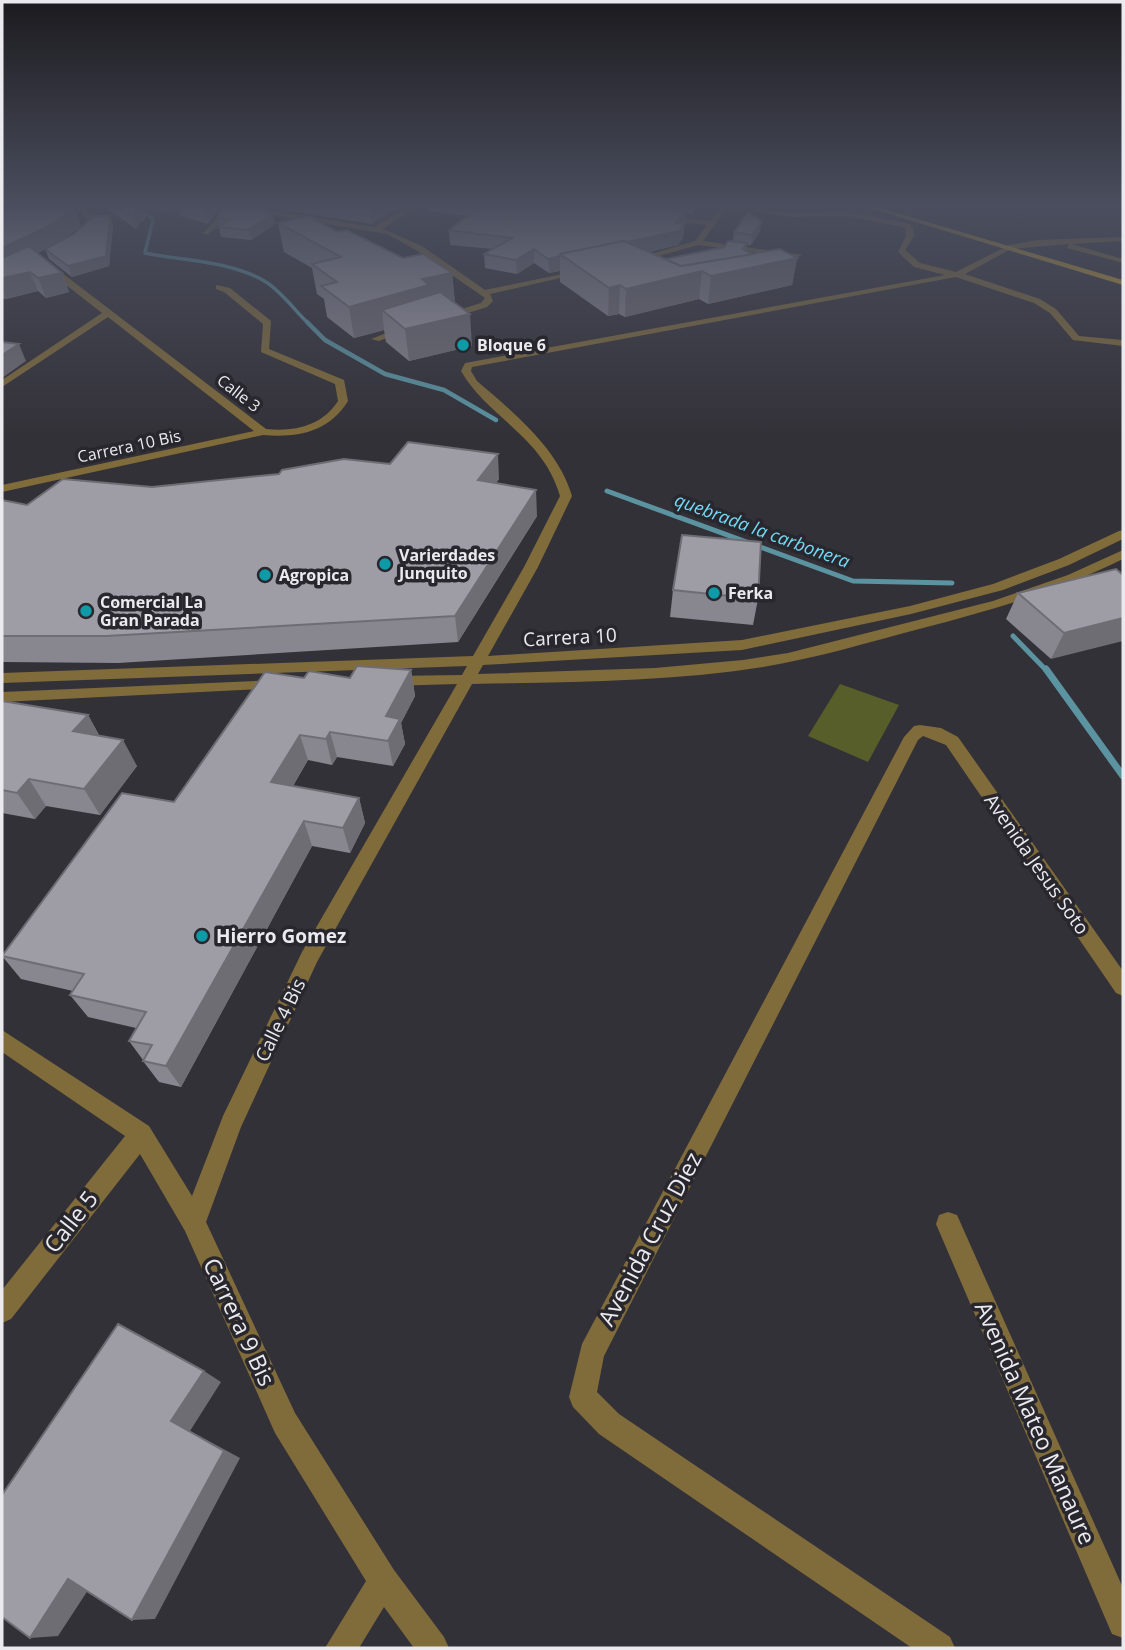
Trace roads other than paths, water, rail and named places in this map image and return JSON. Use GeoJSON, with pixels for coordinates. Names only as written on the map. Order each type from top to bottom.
{"type":"FeatureCollection","features":[{"type":"Feature","properties":{"kind":"street","name":"Calle 3"},"geometry":{"type":"LineString","coordinates":[[69,282],[263,432],[282,435],[317,426],[340,408],[343,401],[340,382],[264,350],[268,323],[227,290],[219,287]]}},
{"type":"Feature","properties":{"kind":"street"},"geometry":{"type":"LineString","coordinates":[[436,320],[489,302],[483,293],[467,282]]}},
{"type":"Feature","properties":{"kind":"street"},"geometry":{"type":"LineString","coordinates":[[483,293],[535,282]]}},
{"type":"Feature","properties":{"kind":"street","name":"Calle 4 Bis"},"geometry":{"type":"LineString","coordinates":[[194,1222],[231,1124],[309,958],[531,567],[566,496],[565,486],[539,448],[473,383],[466,371],[468,365],[918,282]]}},
{"type":"Feature","properties":{"kind":"street"},"geometry":{"type":"LineString","coordinates":[[978,282],[1038,301],[1053,311],[1076,338],[1123,343]]}},
{"type":"Feature","properties":{"kind":"street"},"geometry":{"type":"LineString","coordinates":[[2,384],[109,312]]}},
{"type":"Feature","properties":{"kind":"street"},"geometry":{"type":"LineString","coordinates":[[376,339],[412,328]]}},
{"type":"Feature","properties":{"kind":"street","name":"Carrera 10 Bis"},"geometry":{"type":"LineString","coordinates":[[2,489],[263,432]]}},
{"type":"Feature","properties":{"kind":"street","name":"Carrera 10"},"geometry":{"type":"LineString","coordinates":[[2,678],[477,661],[741,645],[924,607],[998,587],[1064,562],[1123,534]]}},
{"type":"Feature","properties":{"kind":"street","name":"Carrera 10"},"geometry":{"type":"LineString","coordinates":[[371,682],[664,672],[745,665],[869,640],[1015,601],[1090,578],[1123,554]]}},
{"type":"Feature","properties":{"kind":"street"},"geometry":{"type":"LineString","coordinates":[[1064,562],[1090,578]]}},
{"type":"Feature","properties":{"kind":"street"},"geometry":{"type":"LineString","coordinates":[[41,696],[52,678]]}},
{"type":"Feature","properties":{"kind":"street"},"geometry":{"type":"LineString","coordinates":[[2,698],[291,684]]}},
{"type":"Feature","properties":{"kind":"street","name":"Avenida Cruz Diez"},"geometry":{"type":"LineString","coordinates":[[939,1648],[609,1424],[583,1397],[591,1353],[912,737],[920,730],[935,732],[952,741]]}},
{"type":"Feature","properties":{"kind":"street","name":"Avenida Jesus Soto"},"geometry":{"type":"LineString","coordinates":[[952,741],[1123,986]]}},
{"type":"Feature","properties":{"kind":"street","name":"Carrera 9 Bis"},"geometry":{"type":"LineString","coordinates":[[2,1040],[141,1134],[194,1222],[285,1423],[383,1581],[433,1648]]}},
{"type":"Feature","properties":{"kind":"street","name":"Calle 5"},"geometry":{"type":"LineString","coordinates":[[2,1310],[141,1134]]}},
{"type":"Feature","properties":{"kind":"street","name":"Avenida Mateo Manaure"},"geometry":{"type":"LineString","coordinates":[[948,1224],[1123,1623]]}},
{"type":"Feature","properties":{"kind":"street"},"geometry":{"type":"LineString","coordinates":[[341,1648],[383,1581]]}},
{"type":"Feature","properties":{"kind":"waterway","name":"quebrada la carbonera"},"geometry":{"type":"LineString","coordinates":[[266,282],[309,324]]}},
{"type":"Feature","properties":{"kind":"waterway","name":"quebrada la carbonera"},"geometry":{"type":"LineString","coordinates":[[309,324],[325,340],[385,374],[444,390],[496,420]]}},
{"type":"Feature","properties":{"kind":"waterway","name":"quebrada la carbonera"},"geometry":{"type":"LineString","coordinates":[[607,491],[853,581],[952,583]]}},
{"type":"Feature","properties":{"kind":"waterway","name":"quebrada la carbonera"},"geometry":{"type":"LineString","coordinates":[[1013,636],[1047,671]]}},
{"type":"Feature","properties":{"kind":"waterway","name":"quebrada la carbonera"},"geometry":{"type":"LineString","coordinates":[[1046,669],[1123,776]]}},
{"type":"Feature","properties":{"kind":"place","name":"Bloque 6"},"geometry":{"type":"Point","coordinates":[463,345]}},
{"type":"Feature","properties":{"kind":"place","name":"Varierdades Junquito"},"geometry":{"type":"Point","coordinates":[385,564]}},
{"type":"Feature","properties":{"kind":"place","name":"Agropica"},"geometry":{"type":"Point","coordinates":[265,575]}},
{"type":"Feature","properties":{"kind":"place","name":"Ferka"},"geometry":{"type":"Point","coordinates":[714,593]}},
{"type":"Feature","properties":{"kind":"place","name":"Comercial La Gran Parada"},"geometry":{"type":"Point","coordinates":[86,611]}},
{"type":"Feature","properties":{"kind":"place","name":"Hierro Gomez"},"geometry":{"type":"Point","coordinates":[202,936]}}]}
